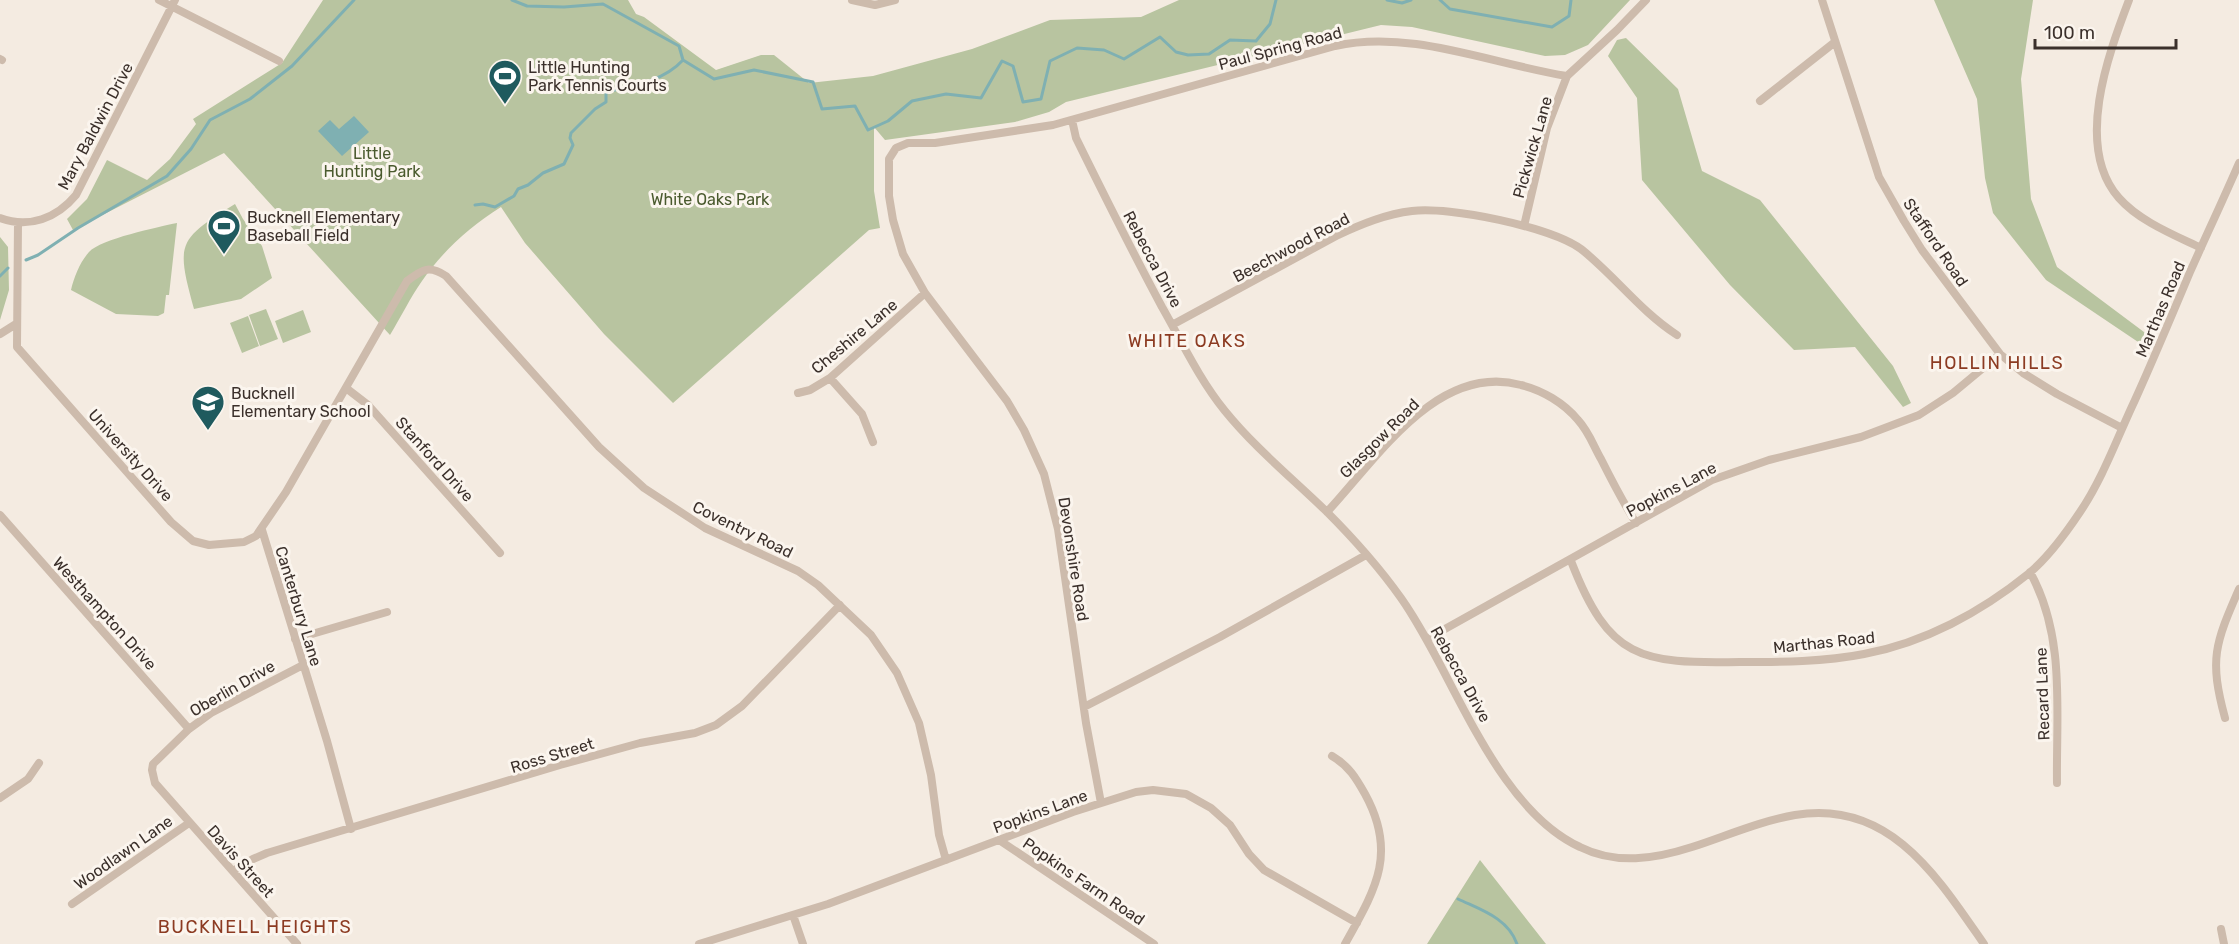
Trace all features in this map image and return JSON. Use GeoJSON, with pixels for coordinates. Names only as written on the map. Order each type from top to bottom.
{"type":"FeatureCollection","features":[{"type":"Feature","properties":{"kind":"street"},"geometry":{"type":"LineString","coordinates":[[159,0],[174,3],[279,61]]}},
{"type":"Feature","properties":{"kind":"street"},"geometry":{"type":"LineString","coordinates":[[852,0],[875,5],[895,0]]}},
{"type":"Feature","properties":{"kind":"street"},"geometry":{"type":"LineString","coordinates":[[1567,75],[1646,0]]}},
{"type":"Feature","properties":{"kind":"street","name":"Stafford Road"},"geometry":{"type":"LineString","coordinates":[[1822,0],[1849,77],[1873,159],[1886,190],[1922,250],[2000,354],[2023,373],[2057,394],[2122,428]]}},
{"type":"Feature","properties":{"kind":"street","name":"Marthas Road"},"geometry":{"type":"LineString","coordinates":[[2129,0],[2114,42],[2100,96],[2096,134],[2099,161],[2113,191],[2127,207],[2201,248]]}},
{"type":"Feature","properties":{"kind":"street","name":"Mary Baldwin Drive"},"geometry":{"type":"LineString","coordinates":[[18,223],[42,220],[57,213],[76,195],[174,3]]}},
{"type":"Feature","properties":{"kind":"street","name":"Paul Spring Road"},"geometry":{"type":"LineString","coordinates":[[896,148],[908,143],[935,142],[1022,131],[1072,120],[1303,54],[1362,41],[1388,40],[1413,44],[1538,71],[1567,75]]}},
{"type":"Feature","properties":{"kind":"street"},"geometry":{"type":"LineString","coordinates":[[1760,101],[1835,42]]}},
{"type":"Feature","properties":{"kind":"street","name":"Pickwick Lane"},"geometry":{"type":"LineString","coordinates":[[1524,226],[1547,128],[1567,75]]}},
{"type":"Feature","properties":{"kind":"street","name":"Rebecca Drive"},"geometry":{"type":"LineString","coordinates":[[1072,120],[1076,138],[1200,377],[1227,414],[1258,447],[1327,512],[1401,597],[1427,639],[1481,738],[1516,793],[1538,819],[1562,838],[1580,848],[1602,855],[1641,859],[1675,852],[1796,815],[1822,813],[1852,818],[1886,832],[1917,855],[1984,944]]}},
{"type":"Feature","properties":{"kind":"street","name":"Devonshire Road"},"geometry":{"type":"LineString","coordinates":[[896,148],[889,159],[888,172],[893,220],[903,254],[925,293],[1007,401],[1038,458],[1050,493],[1058,529],[1084,706],[1101,802]]}},
{"type":"Feature","properties":{"kind":"street","name":"Marthas Road"},"geometry":{"type":"LineString","coordinates":[[1571,561],[1594,611],[1621,642],[1650,657],[1701,663],[1833,658],[1891,648],[1949,624],[1988,602],[2030,572],[2050,550],[2080,511],[2098,480],[2239,163]]}},
{"type":"Feature","properties":{"kind":"street","name":"Beechwood Road"},"geometry":{"type":"LineString","coordinates":[[1172,325],[1338,235],[1387,216],[1412,211],[1437,210],[1524,226],[1556,236],[1594,260],[1649,315],[1677,335]]}},
{"type":"Feature","properties":{"kind":"street"},"geometry":{"type":"LineString","coordinates":[[0,218],[18,223],[16,324],[0,334]]}},
{"type":"Feature","properties":{"kind":"street","name":"Coventry Road"},"geometry":{"type":"LineString","coordinates":[[408,281],[423,270],[433,269],[446,276],[600,447],[644,488],[705,528],[798,571],[818,585],[860,622],[897,673],[912,704],[924,741],[936,819],[946,860]]}},
{"type":"Feature","properties":{"kind":"street","name":"Canterbury Lane"},"geometry":{"type":"LineString","coordinates":[[351,829],[262,530],[408,281]]}},
{"type":"Feature","properties":{"kind":"street","name":"Cheshire Lane"},"geometry":{"type":"LineString","coordinates":[[798,393],[810,390],[830,378],[925,293]]}},
{"type":"Feature","properties":{"kind":"street","name":"University Drive"},"geometry":{"type":"LineString","coordinates":[[16,324],[16,342],[20,351],[184,535],[200,544],[216,546],[251,539],[262,530]]}},
{"type":"Feature","properties":{"kind":"street","name":"Popkins Lane"},"geometry":{"type":"LineString","coordinates":[[1427,639],[1571,561],[1697,488],[1729,473],[1769,460],[1861,437],[1918,415],[1953,393],[2000,354]]}},
{"type":"Feature","properties":{"kind":"street"},"geometry":{"type":"LineString","coordinates":[[830,378],[862,414],[873,442]]}},
{"type":"Feature","properties":{"kind":"street","name":"Glasgow Road"},"geometry":{"type":"LineString","coordinates":[[1327,512],[1379,453],[1426,408],[1459,388],[1493,381],[1538,390],[1556,400],[1576,417],[1589,434],[1636,523]]}},
{"type":"Feature","properties":{"kind":"street","name":"Stanford Drive"},"geometry":{"type":"LineString","coordinates":[[346,388],[368,405],[500,553]]}},
{"type":"Feature","properties":{"kind":"street","name":"Westhampton Drive"},"geometry":{"type":"LineString","coordinates":[[0,515],[189,729]]}},
{"type":"Feature","properties":{"kind":"street"},"geometry":{"type":"LineString","coordinates":[[1084,706],[1220,637],[1366,555]]}},
{"type":"Feature","properties":{"kind":"street","name":"Recard Lane"},"geometry":{"type":"LineString","coordinates":[[2030,572],[2040,591],[2056,655],[2057,783]]}},
{"type":"Feature","properties":{"kind":"street"},"geometry":{"type":"LineString","coordinates":[[2225,718],[2217,690],[2215,657],[2224,624],[2239,589]]}},
{"type":"Feature","properties":{"kind":"street","name":"Ross Street"},"geometry":{"type":"LineString","coordinates":[[233,871],[267,853],[560,765],[716,725],[742,706],[840,605]]}},
{"type":"Feature","properties":{"kind":"street"},"geometry":{"type":"LineString","coordinates":[[295,639],[387,612]]}},
{"type":"Feature","properties":{"kind":"street","name":"Oberlin Drive"},"geometry":{"type":"LineString","coordinates":[[189,823],[155,783],[152,770],[157,759],[189,729],[211,713],[303,665]]}},
{"type":"Feature","properties":{"kind":"street"},"geometry":{"type":"LineString","coordinates":[[1332,756],[1343,762],[1354,775],[1372,808],[1381,834],[1382,852],[1379,877],[1371,898],[1345,944]]}},
{"type":"Feature","properties":{"kind":"street"},"geometry":{"type":"LineString","coordinates":[[0,798],[28,779],[39,763]]}},
{"type":"Feature","properties":{"kind":"street","name":"Popkins Lane"},"geometry":{"type":"LineString","coordinates":[[699,944],[794,915],[1101,802],[1153,789],[1174,791],[1195,798],[1211,807],[1230,825],[1249,854],[1264,870],[1357,923]]}},
{"type":"Feature","properties":{"kind":"street","name":"Davis Street"},"geometry":{"type":"LineString","coordinates":[[189,823],[297,944]]}},
{"type":"Feature","properties":{"kind":"street","name":"Woodlawn Lane"},"geometry":{"type":"LineString","coordinates":[[72,904],[189,823]]}},
{"type":"Feature","properties":{"kind":"street","name":"Popkins Farm Road"},"geometry":{"type":"LineString","coordinates":[[999,840],[1154,944]]}},
{"type":"Feature","properties":{"kind":"street"},"geometry":{"type":"LineString","coordinates":[[794,915],[803,944]]}},
{"type":"Feature","properties":{"kind":"street"},"geometry":{"type":"LineString","coordinates":[[2221,929],[2224,944]]}},
{"type":"Feature","properties":{"kind":"green space"},"geometry":{"type":"Polygon","coordinates":[[[323,0],[628,0],[636,14],[644,17],[716,70],[761,55],[774,55],[809,83],[873,76],[972,49],[1050,20],[1141,17],[1179,0],[1630,0],[1588,45],[1565,55],[1545,56],[1412,27],[1381,25],[1066,102],[1049,112],[1015,122],[885,140],[874,127],[874,191],[880,228],[869,230],[673,403],[604,334],[525,243],[501,207],[468,231],[438,260],[418,287],[390,335],[224,153],[73,230],[67,219],[87,199],[107,160],[147,180],[170,159],[196,124],[193,119],[282,63],[323,0]]]}},
{"type":"Feature","properties":{"kind":"green space"},"geometry":{"type":"Polygon","coordinates":[[[1934,0],[2033,0],[2021,79],[2031,199],[2057,267],[2152,338],[2147,348],[2046,280],[1993,213],[1985,178],[1977,99],[1934,0]]]}},
{"type":"Feature","properties":{"kind":"green space"},"geometry":{"type":"Polygon","coordinates":[[[1626,38],[1678,89],[1702,171],[1760,200],[1893,366],[1911,403],[1903,407],[1855,347],[1794,350],[1730,285],[1642,180],[1637,98],[1608,56],[1617,40],[1626,38]]]}},
{"type":"Feature","properties":{"kind":"green space","name":"Bucknell Elementary Baseball Field"},"geometry":{"type":"Polygon","coordinates":[[[235,204],[262,246],[272,278],[241,299],[194,309],[185,270],[186,245],[202,226],[235,204]]]}},
{"type":"Feature","properties":{"kind":"green space"},"geometry":{"type":"Polygon","coordinates":[[[177,223],[169,295],[166,295],[164,313],[158,316],[116,314],[71,290],[80,265],[95,247],[130,234],[177,223]]]}},
{"type":"Feature","properties":{"kind":"green space"},"geometry":{"type":"Polygon","coordinates":[[[0,237],[8,247],[9,290],[0,320],[0,237]]]}},
{"type":"Feature","properties":{"kind":"green space"},"geometry":{"type":"Polygon","coordinates":[[[266,309],[278,339],[260,346],[249,315],[266,309]]]}},
{"type":"Feature","properties":{"kind":"green space"},"geometry":{"type":"Polygon","coordinates":[[[303,310],[311,332],[283,343],[275,321],[303,310]]]}},
{"type":"Feature","properties":{"kind":"green space"},"geometry":{"type":"Polygon","coordinates":[[[248,316],[259,346],[242,353],[230,323],[248,316]]]}},
{"type":"Feature","properties":{"kind":"green space"},"geometry":{"type":"Polygon","coordinates":[[[1480,860],[1546,944],[1427,944],[1480,860]]]}},
{"type":"Feature","properties":{"kind":"water"},"geometry":{"type":"Polygon","coordinates":[[[354,116],[369,132],[342,156],[318,131],[330,120],[339,129],[354,116]]]}},
{"type":"Feature","properties":{"kind":"waterway"},"geometry":{"type":"LineString","coordinates":[[26,260],[38,255],[78,228],[167,176],[191,149],[210,120],[250,99],[292,66],[354,0]]}},
{"type":"Feature","properties":{"kind":"waterway"},"geometry":{"type":"LineString","coordinates":[[512,0],[527,6],[564,7],[603,4],[679,46],[683,60],[714,79],[754,70],[813,82],[822,109],[855,106],[868,130],[888,121],[912,101],[946,94],[981,98],[1002,61],[1013,66],[1023,102],[1041,99],[1050,61],[1077,48],[1104,50],[1124,59],[1160,37],[1176,52],[1188,55],[1209,54],[1230,40],[1256,41],[1270,24],[1276,0]]}},
{"type":"Feature","properties":{"kind":"waterway"},"geometry":{"type":"LineString","coordinates":[[1387,0],[1402,3],[1411,0]]}},
{"type":"Feature","properties":{"kind":"waterway"},"geometry":{"type":"LineString","coordinates":[[1440,0],[1450,9],[1552,27],[1569,16],[1571,0]]}},
{"type":"Feature","properties":{"kind":"waterway"},"geometry":{"type":"LineString","coordinates":[[475,205],[495,207],[514,196],[518,189],[528,185],[543,173],[564,164],[573,145],[570,138],[571,133],[595,109],[606,102],[606,92],[657,78],[683,60]]}},
{"type":"Feature","properties":{"kind":"waterway"},"geometry":{"type":"LineString","coordinates":[[0,276],[8,268]]}},
{"type":"Feature","properties":{"kind":"waterway"},"geometry":{"type":"LineString","coordinates":[[1458,899],[1500,921],[1513,935],[1517,944]]}},
{"type":"Feature","properties":{"kind":"place","name":"Little Hunting Park Tennis Courts"},"geometry":{"type":"Point","coordinates":[505,105]}},
{"type":"Feature","properties":{"kind":"place","name":"Bucknell Elementary Baseball Field"},"geometry":{"type":"Point","coordinates":[224,255]}},
{"type":"Feature","properties":{"kind":"place","name":"Bucknell Elementary School"},"geometry":{"type":"Point","coordinates":[208,431]}},
{"type":"Feature","properties":{"kind":"district","name":"WHITE OAKS"},"geometry":{"type":"Point","coordinates":[1187,341]}},
{"type":"Feature","properties":{"kind":"district","name":"HOLLIN HILLS"},"geometry":{"type":"Point","coordinates":[1997,363]}},
{"type":"Feature","properties":{"kind":"district","name":"BUCKNELL HEIGHTS"},"geometry":{"type":"Point","coordinates":[255,927]}},
{"type":"Feature","properties":{"kind":"park label","name":"Little Hunting Park"},"geometry":{"type":"Point","coordinates":[372,162]}},
{"type":"Feature","properties":{"kind":"park label","name":"White Oaks Park"},"geometry":{"type":"Point","coordinates":[710,199]}}]}
